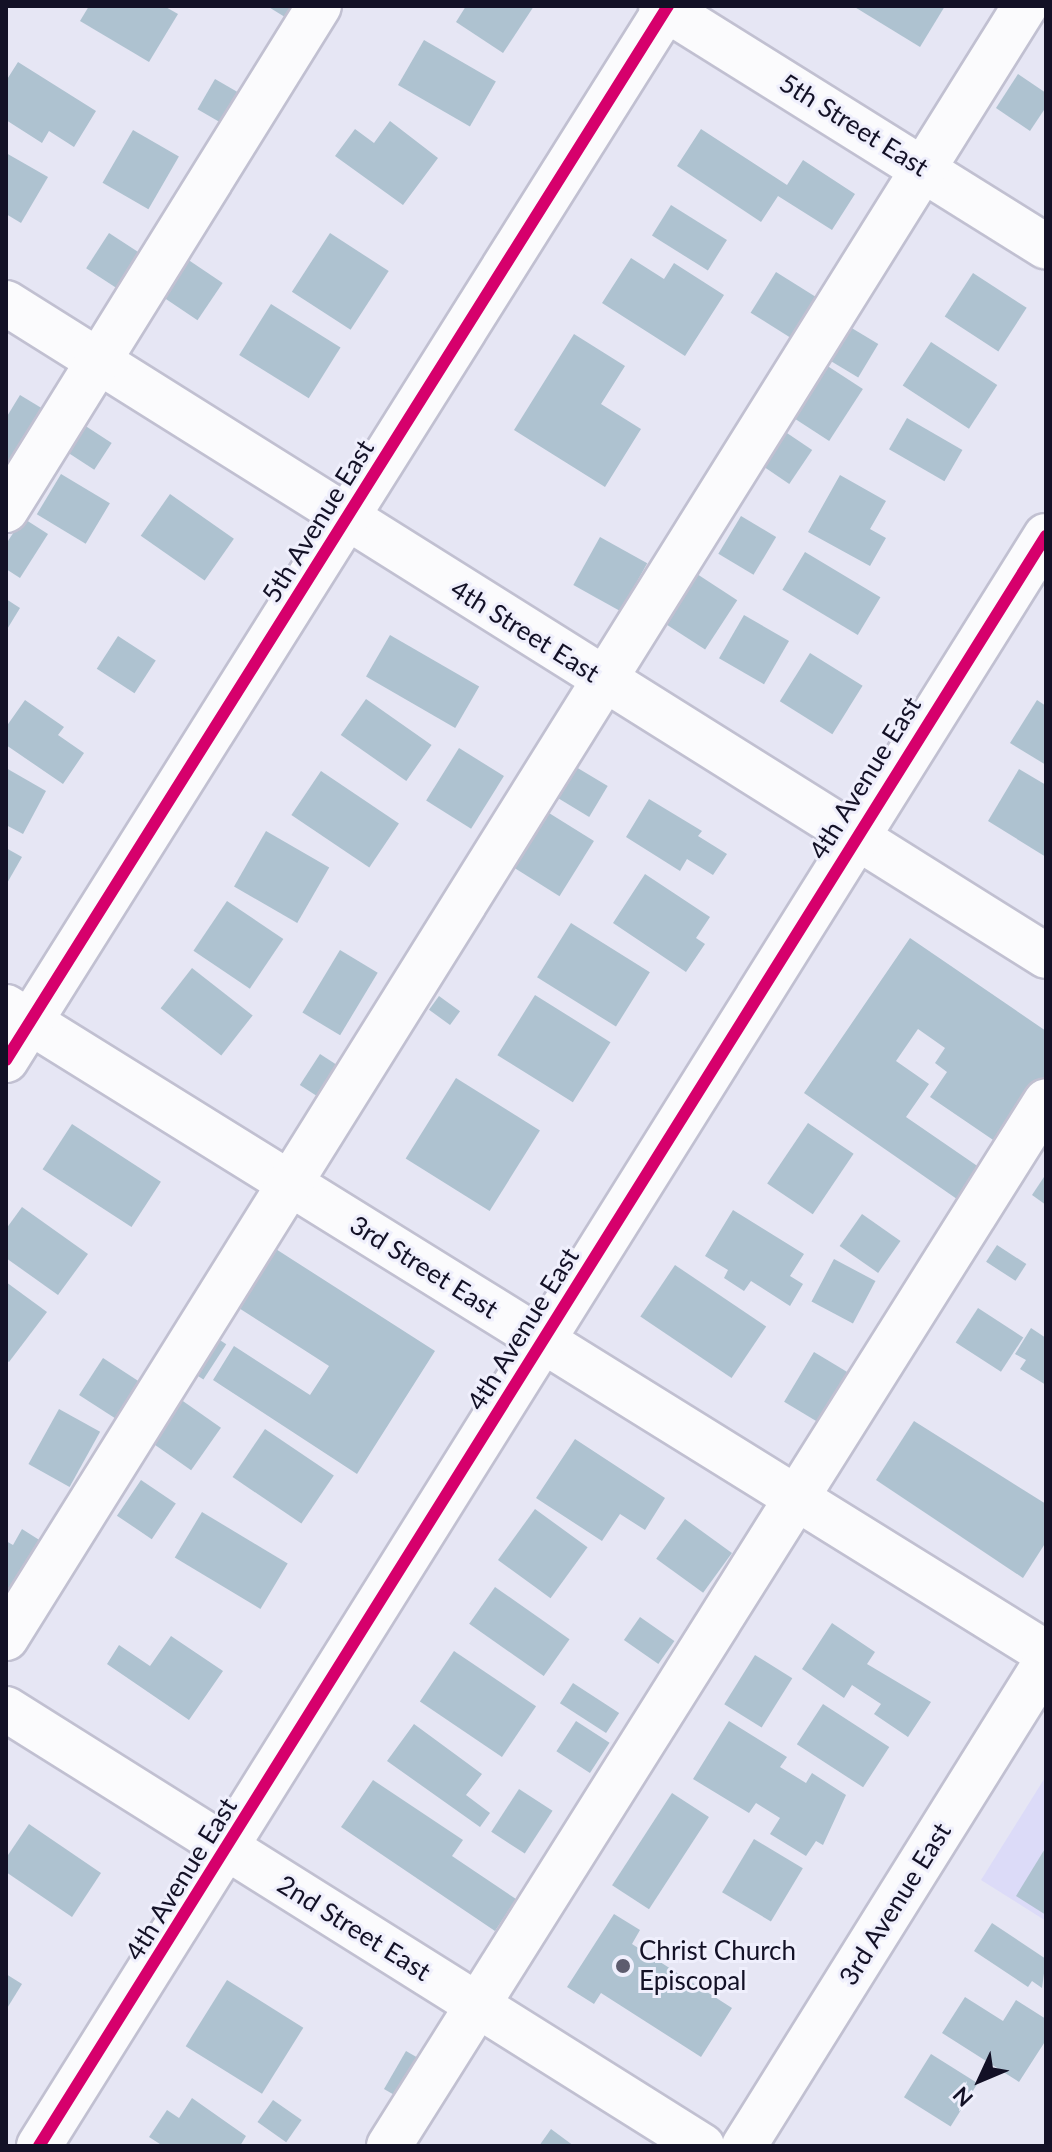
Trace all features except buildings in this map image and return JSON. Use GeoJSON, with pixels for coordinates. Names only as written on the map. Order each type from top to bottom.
{"type":"FeatureCollection","features":[{"type":"Feature","properties":{"kind":"street"},"geometry":{"type":"LineString","coordinates":[[6,510],[319,6]]}},
{"type":"Feature","properties":{"kind":"street"},"geometry":{"type":"LineString","coordinates":[[6,1638],[1025,6]]}},
{"type":"Feature","properties":{"kind":"street","name":"5th Street East"},"geometry":{"type":"LineString","coordinates":[[665,7],[1046,247]]}},
{"type":"Feature","properties":{"kind":"street","name":"5th Avenue East"},"geometry":{"type":"LineString","coordinates":[[6,1060],[18,1015],[346,519],[665,7]]}},
{"type":"Feature","properties":{"kind":"street","name":"4th Street East"},"geometry":{"type":"LineString","coordinates":[[6,303],[1046,956]]}},
{"type":"Feature","properties":{"kind":"street","name":"4th Avenue East"},"geometry":{"type":"LineString","coordinates":[[39,2146],[854,837],[1046,536]]}},
{"type":"Feature","properties":{"kind":"street","name":"3rd Street East"},"geometry":{"type":"LineString","coordinates":[[18,1015],[1046,1653]]}},
{"type":"Feature","properties":{"kind":"street"},"geometry":{"type":"LineString","coordinates":[[389,2146],[799,1500],[1046,1101]]}},
{"type":"Feature","properties":{"kind":"street","name":"3rd Avenue East"},"geometry":{"type":"LineString","coordinates":[[744,2146],[1046,1662]]}},
{"type":"Feature","properties":{"kind":"street","name":"2nd Street East"},"geometry":{"type":"LineString","coordinates":[[6,1709],[702,2146]]}},
{"type":"Feature","properties":{"kind":"shaded area"},"geometry":{"type":"Polygon","coordinates":[[[1046,1776],[1046,1921],[981,1880],[1046,1776]]]}},
{"type":"Feature","properties":{"kind":"cycle path"},"geometry":{"type":"LineString","coordinates":[[6,1060],[668,6]]}},
{"type":"Feature","properties":{"kind":"cycle path"},"geometry":{"type":"LineString","coordinates":[[39,2146],[1046,536]]}},
{"type":"Feature","properties":{"kind":"place","name":"Christ Church Episcopal"},"geometry":{"type":"Point","coordinates":[623,1966]}}]}
